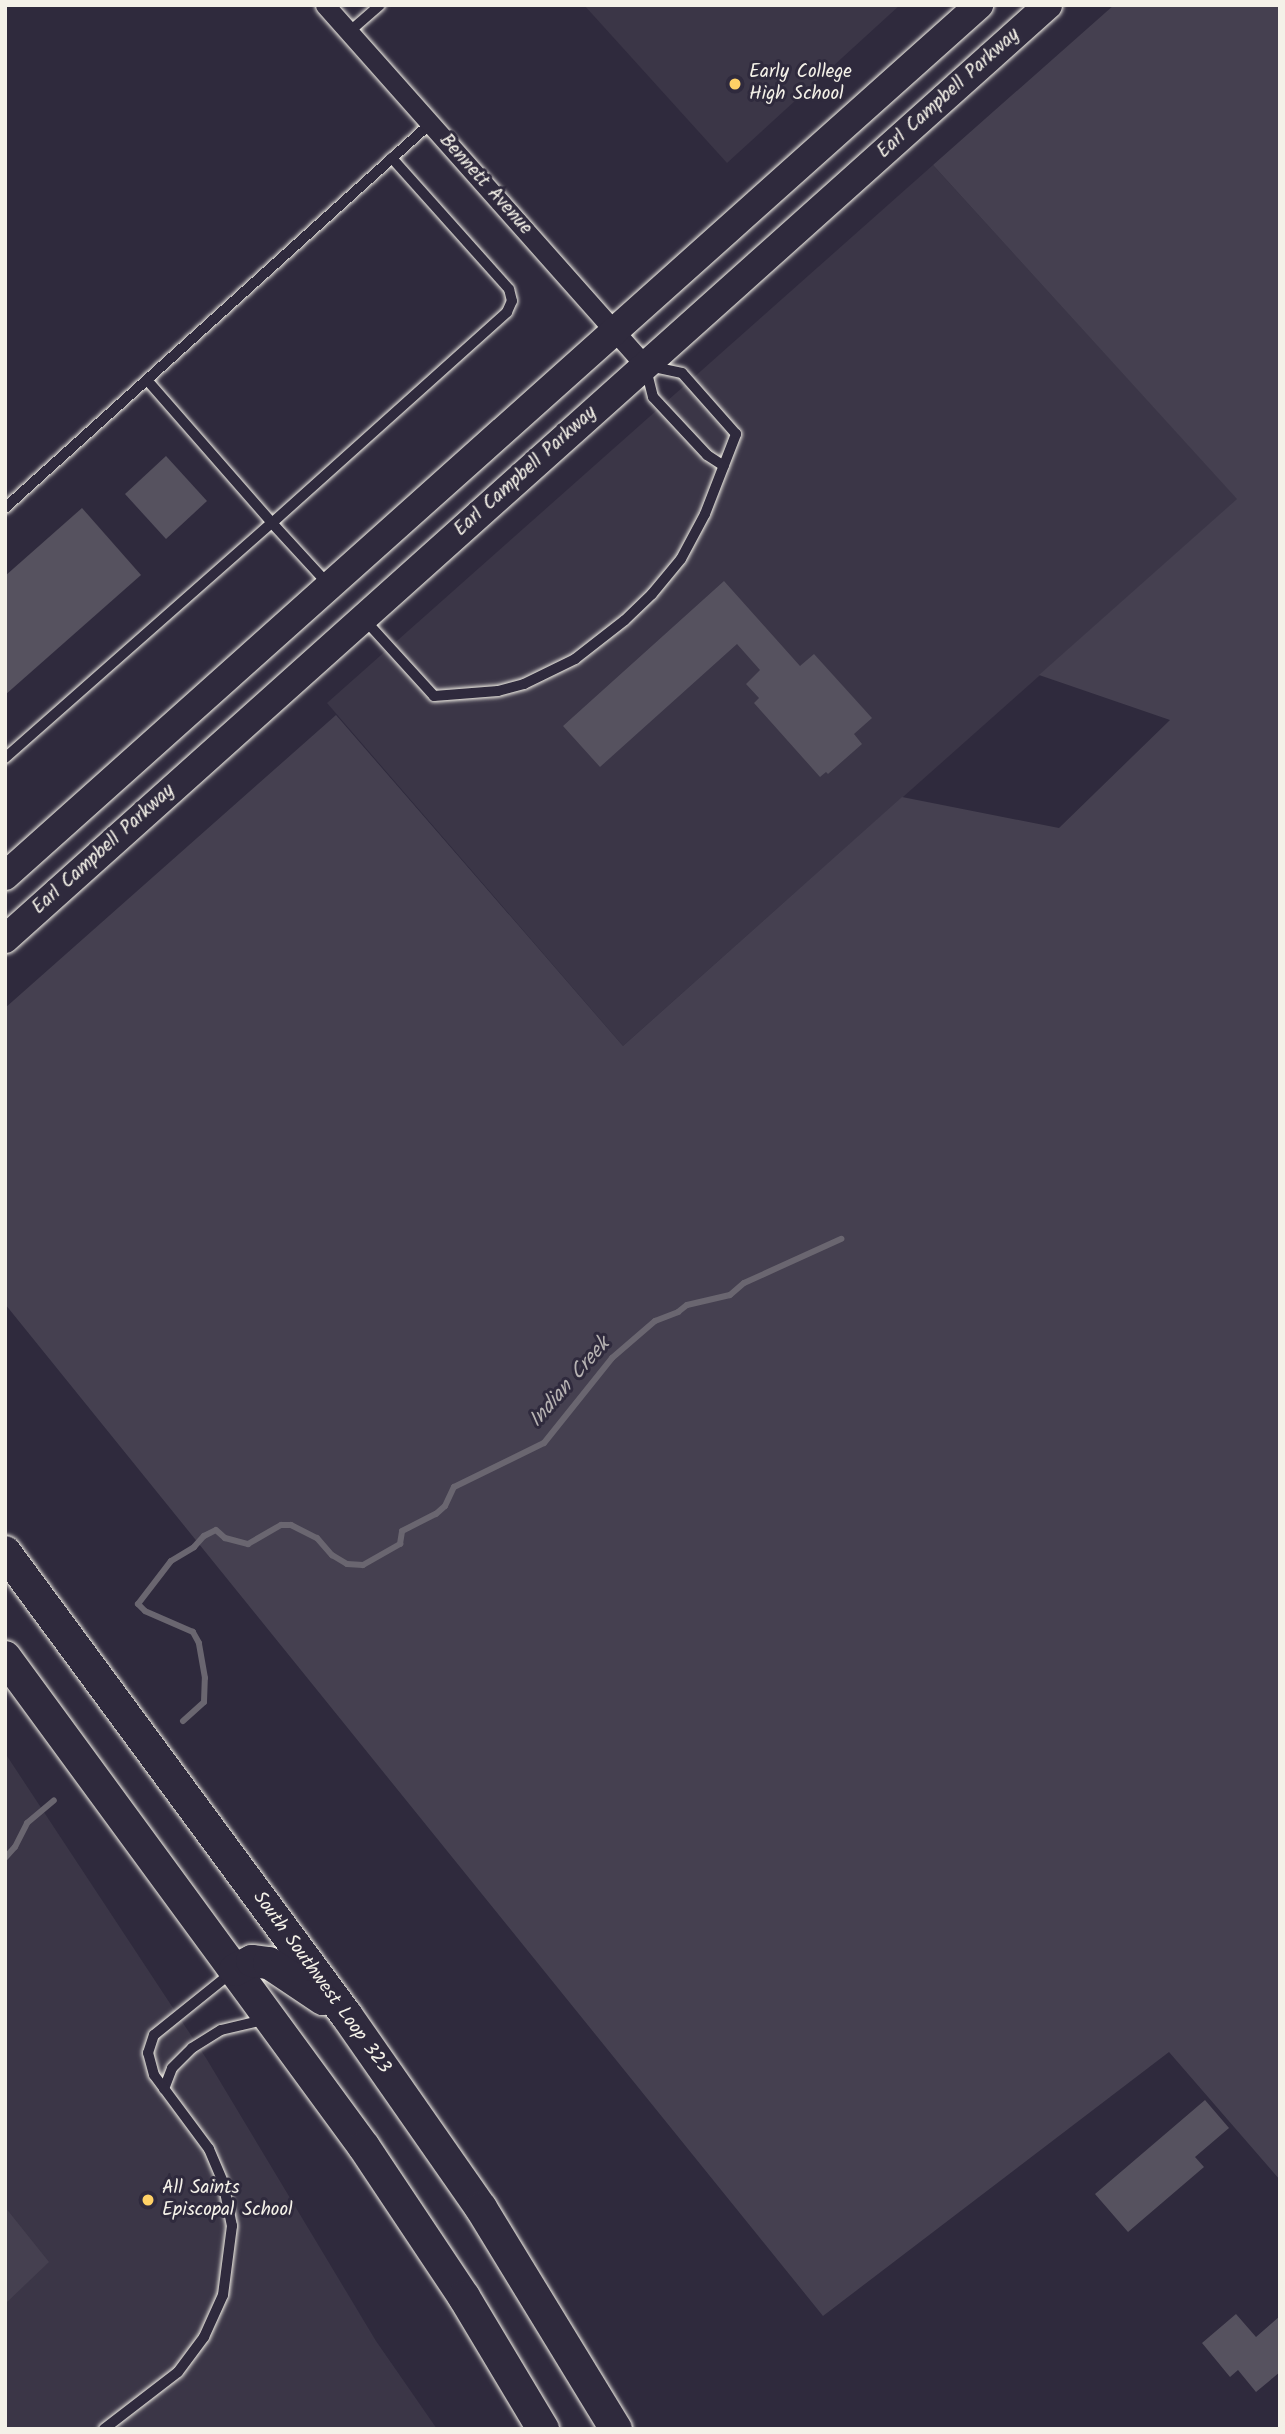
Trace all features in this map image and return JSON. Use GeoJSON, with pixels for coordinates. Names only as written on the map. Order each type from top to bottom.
{"type":"FeatureCollection","features":[{"type":"Feature","properties":{"kind":"highway","name":"South Southwest Loop 323"},"geometry":{"type":"LineString","coordinates":[[5,1552],[347,2017],[488,2219],[616,2429]]}},
{"type":"Feature","properties":{"kind":"highway"},"geometry":{"type":"LineString","coordinates":[[5,1657],[272,2019],[432,2247],[543,2429]]}},
{"type":"Feature","properties":{"kind":"highway"},"geometry":{"type":"LineString","coordinates":[[235,1970],[252,1961],[269,1964],[347,2017]]}},
{"type":"Feature","properties":{"kind":"main road"},"geometry":{"type":"LineString","coordinates":[[5,876],[979,5]]}},
{"type":"Feature","properties":{"kind":"main road","name":"Earl Campbell Parkway"},"geometry":{"type":"LineString","coordinates":[[5,939],[1048,5]]}},
{"type":"Feature","properties":{"kind":"street","name":"Bennett Avenue"},"geometry":{"type":"LineString","coordinates":[[325,5],[645,365]]}},
{"type":"Feature","properties":{"kind":"lane"},"geometry":{"type":"LineString","coordinates":[[349,32],[380,5]]}},
{"type":"Feature","properties":{"kind":"lane"},"geometry":{"type":"LineString","coordinates":[[5,508],[431,123]]}},
{"type":"Feature","properties":{"kind":"lane"},"geometry":{"type":"LineString","coordinates":[[5,758],[507,312],[512,301],[509,289],[392,158]]}},
{"type":"Feature","properties":{"kind":"lane"},"geometry":{"type":"LineString","coordinates":[[363,618],[434,696],[498,691],[524,684],[566,664],[599,641],[652,594],[681,559],[705,514],[724,466],[736,434],[682,373],[645,365],[653,397],[708,455],[724,466]]}},
{"type":"Feature","properties":{"kind":"lane"},"geometry":{"type":"LineString","coordinates":[[147,380],[330,586]]}},
{"type":"Feature","properties":{"kind":"lane"},"geometry":{"type":"LineString","coordinates":[[104,2429],[160,2389],[193,2355],[215,2315],[228,2273],[232,2226],[223,2182],[209,2150],[164,2089],[149,2063],[148,2053],[154,2035],[235,1970]]}},
{"type":"Feature","properties":{"kind":"lane"},"geometry":{"type":"LineString","coordinates":[[164,2089],[178,2060],[207,2038],[237,2024],[272,2019]]}},
{"type":"Feature","properties":{"kind":"shaded area","name":"Early College High School"},"geometry":{"type":"Polygon","coordinates":[[[584,5],[900,5],[727,163],[584,5]]]}},
{"type":"Feature","properties":{"kind":"shaded area"},"geometry":{"type":"Polygon","coordinates":[[[1114,5],[1280,5],[1280,2180],[1169,2052],[823,2316],[5,1304],[5,1008],[336,715],[623,1046],[902,797],[1059,828],[1170,720],[1039,675],[1237,499],[933,165],[1114,5]]]}},
{"type":"Feature","properties":{"kind":"shaded area"},"geometry":{"type":"Polygon","coordinates":[[[933,165],[1238,499],[623,1046],[327,703],[933,165]]]}},
{"type":"Feature","properties":{"kind":"shaded area","name":"All Saints Episcopal School"},"geometry":{"type":"Polygon","coordinates":[[[5,1753],[206,2058],[376,2341],[437,2429],[5,2429],[5,1753]]]}},
{"type":"Feature","properties":{"kind":"shaded area"},"geometry":{"type":"Polygon","coordinates":[[[5,2207],[49,2262],[5,2304],[5,2207]]]}},
{"type":"Feature","properties":{"kind":"building"},"geometry":{"type":"Polygon","coordinates":[[[166,456],[207,501],[166,539],[125,494],[166,456]]]}},
{"type":"Feature","properties":{"kind":"building"},"geometry":{"type":"Polygon","coordinates":[[[82,508],[141,575],[5,695],[5,576],[82,508]]]}},
{"type":"Feature","properties":{"kind":"building"},"geometry":{"type":"Polygon","coordinates":[[[724,581],[800,666],[814,654],[872,718],[854,734],[862,744],[828,774],[826,772],[820,777],[754,703],[759,698],[746,684],[760,670],[737,644],[600,767],[563,726],[724,581]]]}},
{"type":"Feature","properties":{"kind":"building"},"geometry":{"type":"Polygon","coordinates":[[[1205,2100],[1229,2128],[1195,2157],[1204,2167],[1128,2232],[1095,2194],[1205,2100]]]}},
{"type":"Feature","properties":{"kind":"building"},"geometry":{"type":"Polygon","coordinates":[[[1236,2314],[1256,2337],[1280,2316],[1280,2372],[1256,2392],[1238,2370],[1230,2377],[1202,2343],[1236,2314]]]}},
{"type":"Feature","properties":{"kind":"waterway","name":"Indian Creek"},"geometry":{"type":"LineString","coordinates":[[183,1721],[204,1702],[205,1678],[199,1643],[193,1632],[145,1611],[138,1604],[171,1561],[194,1547],[204,1536],[216,1530],[225,1538],[248,1544],[281,1525],[291,1525],[317,1538],[332,1555],[347,1564],[363,1565],[400,1544],[402,1531],[436,1514],[445,1506],[454,1487],[544,1443],[612,1358],[655,1321],[678,1312],[687,1305],[730,1295],[744,1283],[841,1239]]}},
{"type":"Feature","properties":{"kind":"waterway","name":"Indian Creek"},"geometry":{"type":"LineString","coordinates":[[5,1858],[15,1847],[27,1823],[54,1800]]}},
{"type":"Feature","properties":{"kind":"place","name":"Early College High School"},"geometry":{"type":"Point","coordinates":[735,84]}},
{"type":"Feature","properties":{"kind":"place","name":"All Saints Episcopal School"},"geometry":{"type":"Point","coordinates":[148,2200]}}]}
